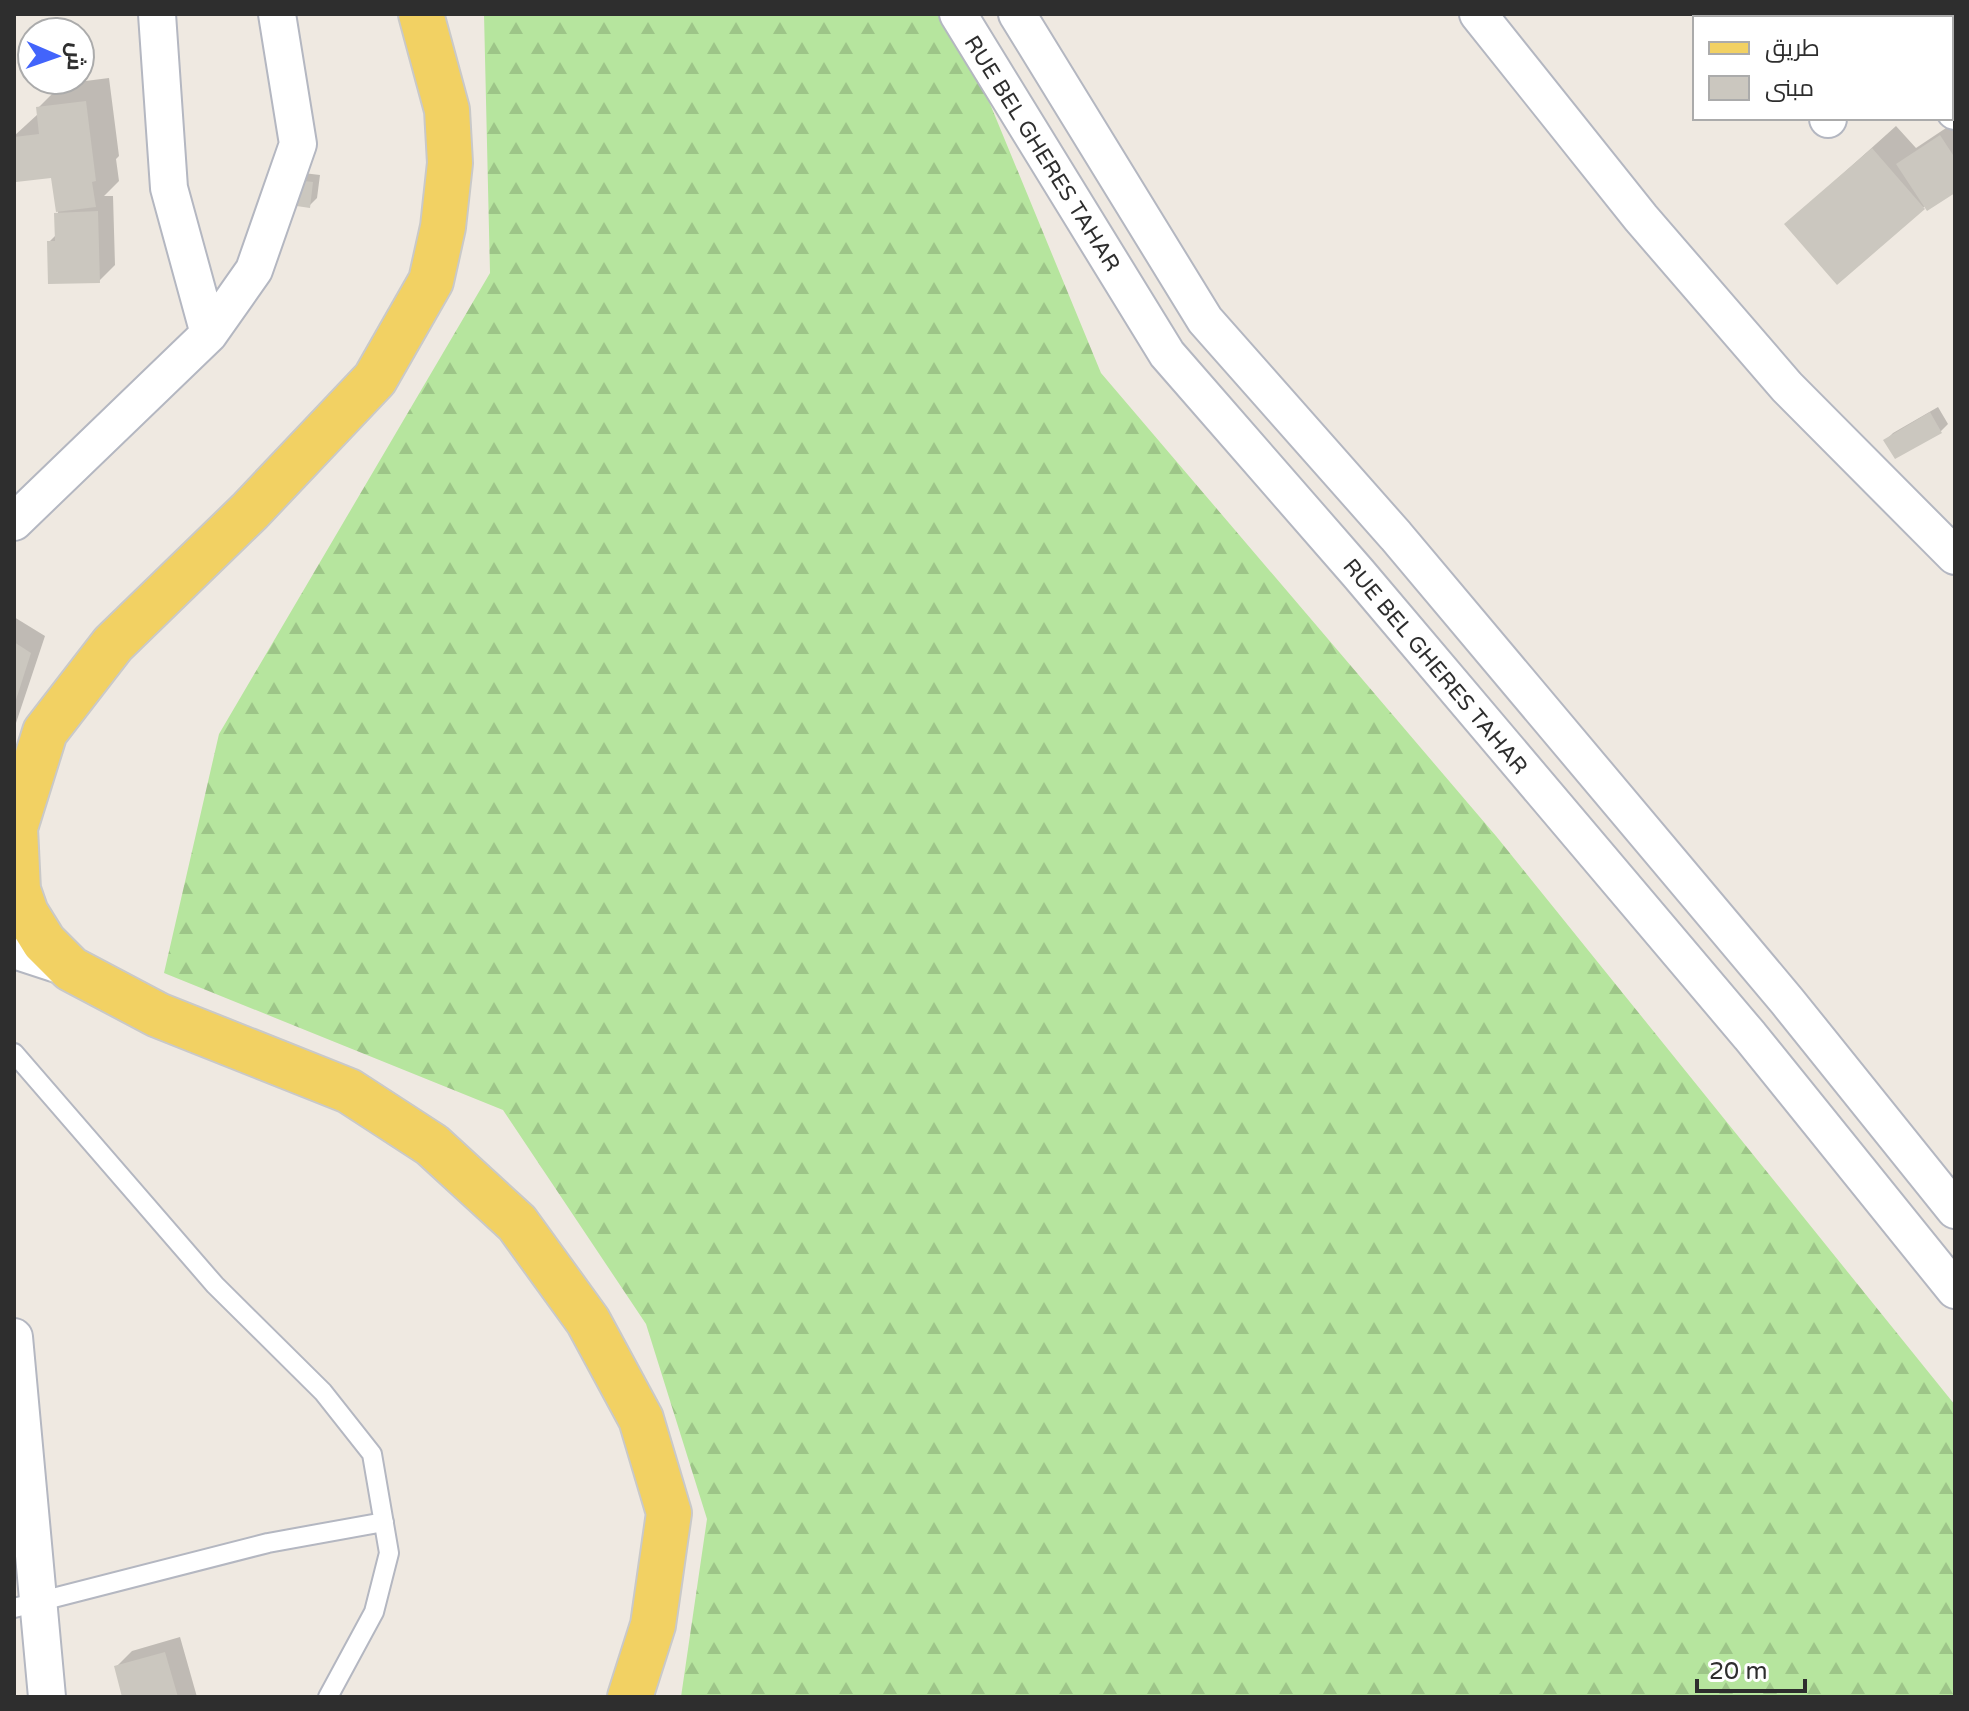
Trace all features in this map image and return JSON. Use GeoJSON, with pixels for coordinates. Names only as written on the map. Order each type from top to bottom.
{"type":"FeatureCollection","features":[{"type":"Feature","properties":{"kind":"main road"},"geometry":{"type":"LineString","coordinates":[[421,14],[447,110],[450,163],[443,227],[431,281],[375,379],[250,511],[113,644],[45,732],[15,833],[18,935],[44,942],[71,969],[158,1015],[349,1091],[432,1145],[517,1223],[588,1321],[641,1419],[669,1513],[653,1625],[630,1697]]}},
{"type":"Feature","properties":{"kind":"street"},"geometry":{"type":"LineString","coordinates":[[157,14],[169,188],[209,334]]}},
{"type":"Feature","properties":{"kind":"street"},"geometry":{"type":"LineString","coordinates":[[19,512],[209,334],[254,270],[298,144],[277,14]]}},
{"type":"Feature","properties":{"kind":"street","name":"RUE BEL GHERES TAHAR"},"geometry":{"type":"LineString","coordinates":[[958,14],[1167,354],[1358,573],[1739,1023],[1955,1290]]}},
{"type":"Feature","properties":{"kind":"street"},"geometry":{"type":"LineString","coordinates":[[1017,14],[1205,320],[1396,536],[1787,1001],[1955,1210]]}},
{"type":"Feature","properties":{"kind":"street"},"geometry":{"type":"LineString","coordinates":[[1478,14],[1641,218],[1787,387],[1955,556]]}},
{"type":"Feature","properties":{"kind":"street"},"geometry":{"type":"LineString","coordinates":[[14,1337],[26,1605],[47,1697]]}},
{"type":"Feature","properties":{"kind":"lane"},"geometry":{"type":"LineString","coordinates":[[14,1053],[215,1285],[333,1404],[372,1454],[389,1553],[374,1612],[328,1697]]}},
{"type":"Feature","properties":{"kind":"lane"},"geometry":{"type":"LineString","coordinates":[[26,1605],[268,1543],[384,1522]]}},
{"type":"Feature","properties":{"kind":"green space"},"geometry":{"type":"Polygon","coordinates":[[[484,14],[953,14],[1101,373],[1496,836],[1955,1405],[1955,1697],[681,1697],[707,1519],[646,1324],[503,1110],[164,973],[219,734],[490,273],[484,14]]]}},
{"type":"Feature","properties":{"kind":"building"},"geometry":{"type":"Polygon","coordinates":[[[1955,28],[1955,86],[1953,82],[1955,28]]]}},
{"type":"Feature","properties":{"kind":"building"},"geometry":{"type":"Polygon","coordinates":[[[86,101],[96,181],[92,182],[96,207],[56,212],[51,178],[16,182],[14,137],[39,134],[36,107],[86,101]]]}},
{"type":"Feature","properties":{"kind":"building"},"geometry":{"type":"Polygon","coordinates":[[[1940,135],[1955,158],[1955,193],[1927,211],[1896,164],[1940,135]]]}},
{"type":"Feature","properties":{"kind":"building"},"geometry":{"type":"Polygon","coordinates":[[[1872,148],[1925,209],[1837,285],[1784,224],[1872,148]]]}},
{"type":"Feature","properties":{"kind":"building"},"geometry":{"type":"Polygon","coordinates":[[[286,179],[313,182],[310,208],[283,204],[286,179]]]}},
{"type":"Feature","properties":{"kind":"building"},"geometry":{"type":"Polygon","coordinates":[[[98,211],[100,283],[48,284],[47,241],[55,241],[54,213],[98,211]]]}},
{"type":"Feature","properties":{"kind":"building"},"geometry":{"type":"Polygon","coordinates":[[[1930,412],[1942,433],[1895,459],[1883,440],[1930,412]]]}},
{"type":"Feature","properties":{"kind":"building"},"geometry":{"type":"Polygon","coordinates":[[[14,642],[31,653],[14,706],[14,642]]]}},
{"type":"Feature","properties":{"kind":"building"},"geometry":{"type":"Polygon","coordinates":[[[165,1652],[178,1697],[122,1697],[114,1666],[165,1652]]]}}]}
